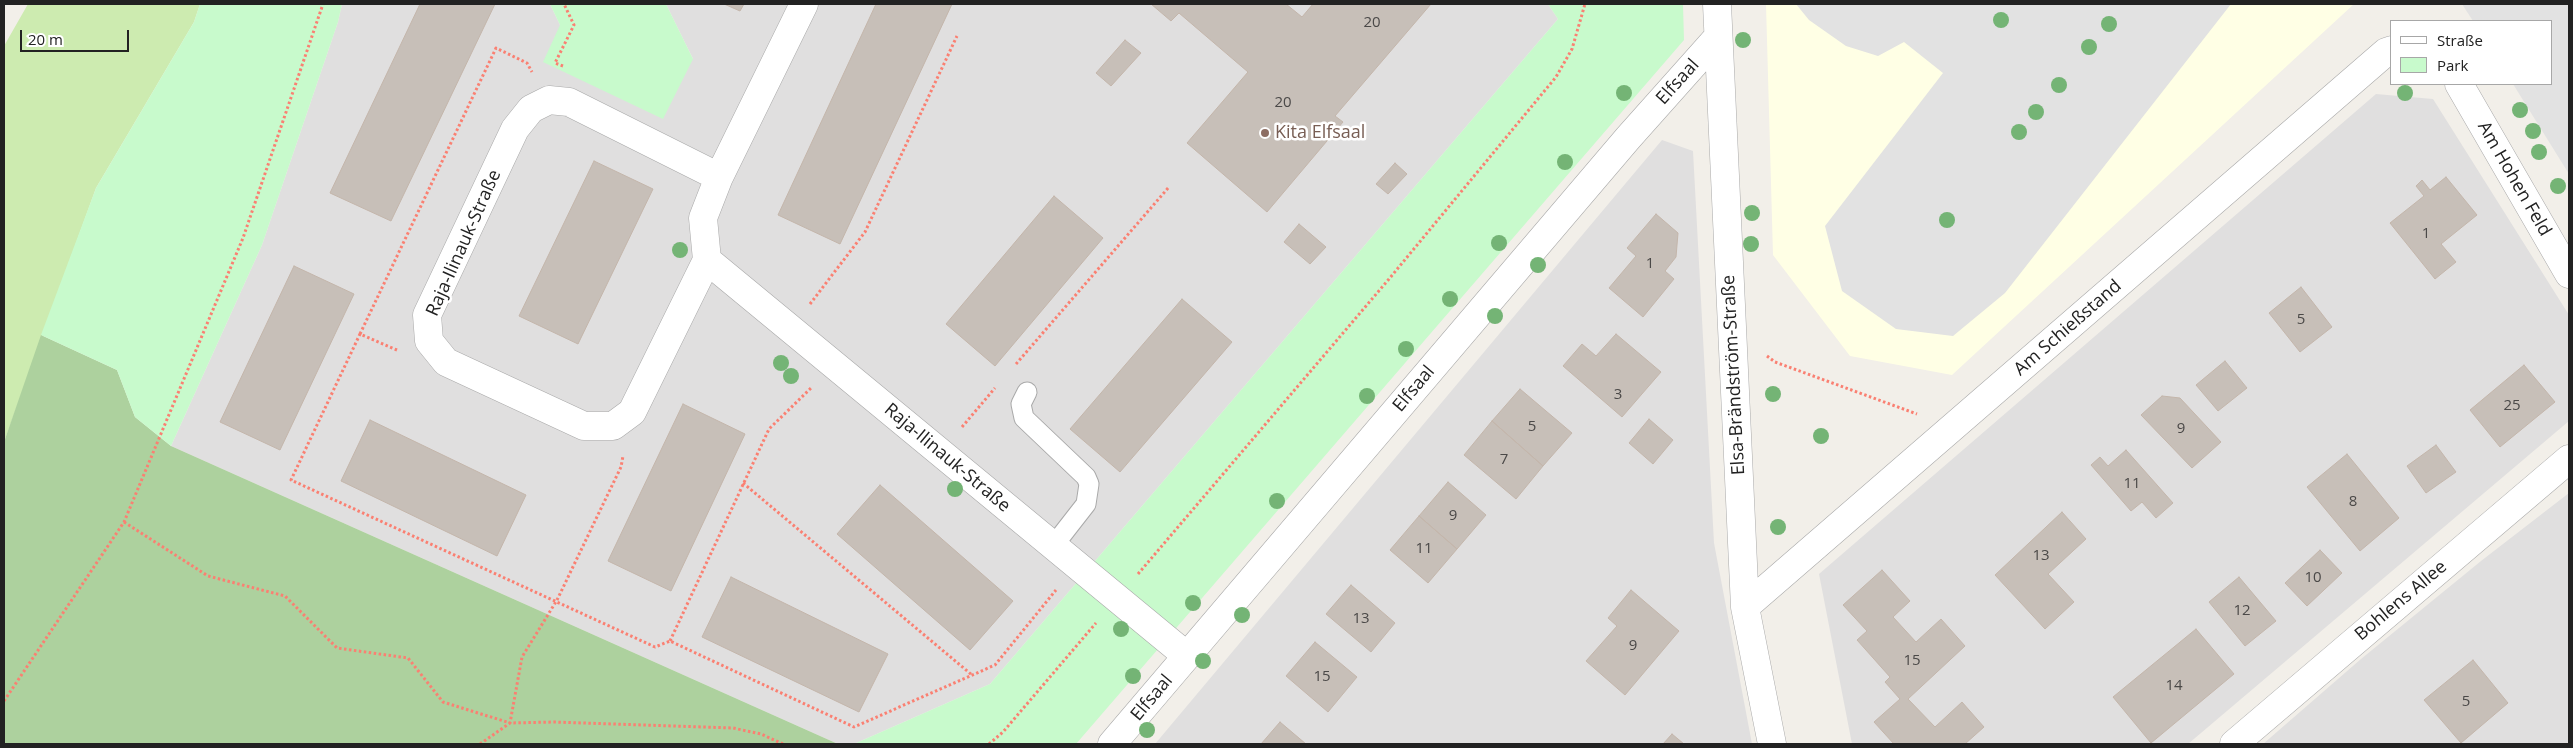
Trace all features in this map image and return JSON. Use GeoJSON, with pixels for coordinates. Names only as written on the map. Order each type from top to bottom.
{"type":"FeatureCollection","features":[{"type":"Feature","properties":{"kind":"street"},"geometry":{"type":"LineString","coordinates":[[707,260],[703,218],[719,177],[804,4]]}},
{"type":"Feature","properties":{"kind":"street","name":"Elsa-Brändström-Straße"},"geometry":{"type":"LineString","coordinates":[[1717,4],[1745,607],[1772,744]]}},
{"type":"Feature","properties":{"kind":"street","name":"Elfsaal"},"geometry":{"type":"LineString","coordinates":[[1112,744],[1615,153],[1718,37]]}},
{"type":"Feature","properties":{"kind":"street","name":"Am Schießstand"},"geometry":{"type":"LineString","coordinates":[[1745,607],[2371,65],[2390,51]]}},
{"type":"Feature","properties":{"kind":"street","name":"Am Hohen Feld"},"geometry":{"type":"LineString","coordinates":[[2460,85],[2569,274]]}},
{"type":"Feature","properties":{"kind":"street"},"geometry":{"type":"LineString","coordinates":[[559,101],[719,177]]}},
{"type":"Feature","properties":{"kind":"street","name":"Raja-Ilinauk-Straße"},"geometry":{"type":"LineString","coordinates":[[559,101],[532,109],[515,129],[427,315],[429,341],[446,362],[584,426],[613,426],[632,412],[707,260],[1187,656]]}},
{"type":"Feature","properties":{"kind":"street","name":"Bohlens Allee"},"geometry":{"type":"LineString","coordinates":[[2234,744],[2569,459]]}},
{"type":"Feature","properties":{"kind":"lane"},"geometry":{"type":"LineString","coordinates":[[1027,392],[1021,404],[1024,418],[1086,477],[1089,484],[1086,504],[1054,545]]}},
{"type":"Feature","properties":{"kind":"path"},"geometry":{"type":"LineString","coordinates":[[4,701],[124,522],[243,238],[323,4]]}},
{"type":"Feature","properties":{"kind":"path"},"geometry":{"type":"LineString","coordinates":[[564,4],[574,25],[554,63],[583,76],[559,101],[527,63],[496,48],[291,480],[557,600],[655,647],[670,641],[769,429],[835,364]]}},
{"type":"Feature","properties":{"kind":"path"},"geometry":{"type":"LineString","coordinates":[[989,744],[1003,732],[1389,279],[1556,77],[1572,49],[1585,4]]}},
{"type":"Feature","properties":{"kind":"path"},"geometry":{"type":"LineString","coordinates":[[791,329],[865,232],[957,36]]}},
{"type":"Feature","properties":{"kind":"path"},"geometry":{"type":"LineString","coordinates":[[1010,371],[1169,187]]}},
{"type":"Feature","properties":{"kind":"path"},"geometry":{"type":"LineString","coordinates":[[1732,330],[1775,362],[1952,428]]}},
{"type":"Feature","properties":{"kind":"path"},"geometry":{"type":"LineString","coordinates":[[360,334],[396,350],[429,341]]}},
{"type":"Feature","properties":{"kind":"path"},"geometry":{"type":"LineString","coordinates":[[940,452],[998,386]]}},
{"type":"Feature","properties":{"kind":"path"},"geometry":{"type":"LineString","coordinates":[[480,744],[510,723],[522,657],[557,600],[621,467],[632,412]]}},
{"type":"Feature","properties":{"kind":"path"},"geometry":{"type":"LineString","coordinates":[[743,483],[972,675]]}},
{"type":"Feature","properties":{"kind":"path"},"geometry":{"type":"LineString","coordinates":[[124,522],[208,576],[285,596],[337,648],[408,658],[443,702],[510,723],[554,722],[733,728],[761,734],[783,744]]}},
{"type":"Feature","properties":{"kind":"path"},"geometry":{"type":"LineString","coordinates":[[670,641],[854,727],[995,665],[1077,565]]}},
{"type":"Feature","properties":{"kind":"shaded area"},"geometry":{"type":"Polygon","coordinates":[[[342,4],[550,4],[560,25],[693,59],[666,4],[1548,4],[1558,19],[990,684],[854,744],[838,744],[171,446],[262,245],[338,22],[342,4]]]}},
{"type":"Feature","properties":{"kind":"shaded area"},"geometry":{"type":"Polygon","coordinates":[[[1766,4],[2354,4],[1952,375],[1850,356],[1773,255],[1766,4]]]}},
{"type":"Feature","properties":{"kind":"shaded area"},"geometry":{"type":"Polygon","coordinates":[[[1796,4],[2231,4],[2005,293],[1953,336],[1896,329],[1842,291],[1825,226],[1943,73],[1904,42],[1878,56],[1846,46],[1809,20],[1796,4]]]}},
{"type":"Feature","properties":{"kind":"shaded area"},"geometry":{"type":"Polygon","coordinates":[[[2462,4],[2569,4],[2569,174],[2514,85],[2553,85],[2553,20],[2472,20],[2462,4]]]}},
{"type":"Feature","properties":{"kind":"shaded area"},"geometry":{"type":"Polygon","coordinates":[[[2376,94],[2433,99],[2569,315],[2569,421],[2188,744],[1852,744],[1819,574],[2376,94]]]}},
{"type":"Feature","properties":{"kind":"shaded area"},"geometry":{"type":"Polygon","coordinates":[[[1662,140],[1693,151],[1714,543],[1752,744],[1155,744],[1662,140]]]}},
{"type":"Feature","properties":{"kind":"shaded area"},"geometry":{"type":"Polygon","coordinates":[[[2569,493],[2569,744],[2263,744],[2361,659],[2481,561],[2569,493]]]}},
{"type":"Feature","properties":{"kind":"green space"},"geometry":{"type":"Polygon","coordinates":[[[28,4],[200,4],[194,22],[96,188],[4,442],[4,46],[28,4]]]}},
{"type":"Feature","properties":{"kind":"green space"},"geometry":{"type":"Polygon","coordinates":[[[200,4],[342,4],[338,22],[262,245],[171,446],[135,417],[117,370],[41,335],[96,188],[194,22],[200,4]]]}},
{"type":"Feature","properties":{"kind":"green space"},"geometry":{"type":"Polygon","coordinates":[[[550,4],[666,4],[693,59],[663,119],[543,62],[560,25],[550,4]]]}},
{"type":"Feature","properties":{"kind":"green space"},"geometry":{"type":"Polygon","coordinates":[[[1548,4],[1683,4],[1684,40],[1076,744],[854,744],[990,684],[1558,19],[1548,4]]]}},
{"type":"Feature","properties":{"kind":"green space"},"geometry":{"type":"Polygon","coordinates":[[[41,335],[117,370],[135,417],[171,446],[838,744],[4,744],[4,442],[41,335]]]}},
{"type":"Feature","properties":{"kind":"building"},"geometry":{"type":"Polygon","coordinates":[[[420,4],[495,4],[391,221],[330,193],[420,4]]]}},
{"type":"Feature","properties":{"kind":"building"},"geometry":{"type":"Polygon","coordinates":[[[724,4],[744,4],[740,11],[724,4]]]}},
{"type":"Feature","properties":{"kind":"building"},"geometry":{"type":"Polygon","coordinates":[[[876,4],[952,4],[840,244],[778,215],[876,4]]]}},
{"type":"Feature","properties":{"kind":"building"},"geometry":{"type":"Polygon","coordinates":[[[1151,4],[1286,4],[1302,17],[1313,4],[1431,4],[1335,116],[1343,122],[1267,212],[1187,143],[1248,72],[1179,13],[1171,21],[1151,4]]]}},
{"type":"Feature","properties":{"kind":"building"},"geometry":{"type":"Polygon","coordinates":[[[1125,40],[1141,53],[1111,86],[1096,73],[1125,40]]]}},
{"type":"Feature","properties":{"kind":"building"},"geometry":{"type":"Polygon","coordinates":[[[594,161],[653,189],[578,344],[519,316],[594,161]]]}},
{"type":"Feature","properties":{"kind":"building"},"geometry":{"type":"Polygon","coordinates":[[[1395,163],[1407,174],[1388,194],[1376,184],[1395,163]]]}},
{"type":"Feature","properties":{"kind":"building"},"geometry":{"type":"Polygon","coordinates":[[[2446,177],[2477,215],[2441,244],[2456,262],[2435,279],[2390,223],[2424,196],[2416,186],[2422,180],[2430,190],[2446,177]]]}},
{"type":"Feature","properties":{"kind":"building"},"geometry":{"type":"Polygon","coordinates":[[[1054,196],[1103,238],[995,366],[946,324],[1054,196]]]}},
{"type":"Feature","properties":{"kind":"building"},"geometry":{"type":"Polygon","coordinates":[[[1656,214],[1678,233],[1676,257],[1665,271],[1674,279],[1643,317],[1609,288],[1636,256],[1627,248],[1656,214]]]}},
{"type":"Feature","properties":{"kind":"building"},"geometry":{"type":"Polygon","coordinates":[[[1299,224],[1326,247],[1310,264],[1284,242],[1299,224]]]}},
{"type":"Feature","properties":{"kind":"building"},"geometry":{"type":"Polygon","coordinates":[[[294,266],[354,294],[280,450],[220,422],[294,266]]]}},
{"type":"Feature","properties":{"kind":"building"},"geometry":{"type":"Polygon","coordinates":[[[2301,287],[2332,327],[2300,352],[2269,313],[2301,287]]]}},
{"type":"Feature","properties":{"kind":"building"},"geometry":{"type":"Polygon","coordinates":[[[1182,299],[1232,342],[1120,472],[1070,429],[1182,299]]]}},
{"type":"Feature","properties":{"kind":"building"},"geometry":{"type":"Polygon","coordinates":[[[1616,334],[1661,372],[1622,417],[1563,366],[1582,344],[1596,356],[1616,334]]]}},
{"type":"Feature","properties":{"kind":"building"},"geometry":{"type":"Polygon","coordinates":[[[2225,361],[2247,388],[2218,411],[2196,385],[2225,361]]]}},
{"type":"Feature","properties":{"kind":"building"},"geometry":{"type":"Polygon","coordinates":[[[2524,365],[2555,402],[2500,447],[2470,410],[2524,365]]]}},
{"type":"Feature","properties":{"kind":"building"},"geometry":{"type":"Polygon","coordinates":[[[1520,389],[1572,433],[1543,466],[1492,421],[1520,389]]]}},
{"type":"Feature","properties":{"kind":"building"},"geometry":{"type":"Polygon","coordinates":[[[2162,396],[2180,398],[2221,442],[2192,468],[2141,415],[2162,396]]]}},
{"type":"Feature","properties":{"kind":"building"},"geometry":{"type":"Polygon","coordinates":[[[683,404],[745,434],[671,591],[608,561],[683,404]]]}},
{"type":"Feature","properties":{"kind":"building"},"geometry":{"type":"Polygon","coordinates":[[[1649,419],[1673,440],[1653,464],[1629,443],[1649,419]]]}},
{"type":"Feature","properties":{"kind":"building"},"geometry":{"type":"Polygon","coordinates":[[[370,420],[526,495],[497,556],[341,481],[370,420]]]}},
{"type":"Feature","properties":{"kind":"building"},"geometry":{"type":"Polygon","coordinates":[[[1492,421],[1543,466],[1516,499],[1464,455],[1492,421]]]}},
{"type":"Feature","properties":{"kind":"building"},"geometry":{"type":"Polygon","coordinates":[[[2436,445],[2456,472],[2426,493],[2407,466],[2436,445]]]}},
{"type":"Feature","properties":{"kind":"building"},"geometry":{"type":"Polygon","coordinates":[[[2126,450],[2173,503],[2156,518],[2142,502],[2131,511],[2091,465],[2100,457],[2108,466],[2126,450]]]}},
{"type":"Feature","properties":{"kind":"building"},"geometry":{"type":"Polygon","coordinates":[[[2347,454],[2399,518],[2360,551],[2307,487],[2347,454]]]}},
{"type":"Feature","properties":{"kind":"building"},"geometry":{"type":"Polygon","coordinates":[[[1448,482],[1486,515],[1457,549],[1419,516],[1448,482]]]}},
{"type":"Feature","properties":{"kind":"building"},"geometry":{"type":"Polygon","coordinates":[[[880,485],[1013,601],[970,650],[837,534],[880,485]]]}},
{"type":"Feature","properties":{"kind":"building"},"geometry":{"type":"Polygon","coordinates":[[[2062,512],[2086,539],[2048,574],[2074,602],[2045,629],[1995,575],[2062,512]]]}},
{"type":"Feature","properties":{"kind":"building"},"geometry":{"type":"Polygon","coordinates":[[[1419,516],[1457,549],[1428,583],[1390,550],[1419,516]]]}},
{"type":"Feature","properties":{"kind":"building"},"geometry":{"type":"Polygon","coordinates":[[[2320,550],[2342,573],[2307,606],[2285,583],[2320,550]]]}},
{"type":"Feature","properties":{"kind":"building"},"geometry":{"type":"Polygon","coordinates":[[[1882,570],[1910,601],[1893,617],[1916,642],[1941,619],[1965,646],[1908,699],[1935,727],[1962,702],[1984,727],[1965,744],[1894,744],[1874,722],[1900,699],[1885,682],[1890,677],[1857,640],[1867,631],[1843,605],[1882,570]]]}},
{"type":"Feature","properties":{"kind":"building"},"geometry":{"type":"Polygon","coordinates":[[[731,577],[888,654],[859,712],[702,637],[731,577]]]}},
{"type":"Feature","properties":{"kind":"building"},"geometry":{"type":"Polygon","coordinates":[[[2239,577],[2276,621],[2245,646],[2209,602],[2239,577]]]}},
{"type":"Feature","properties":{"kind":"building"},"geometry":{"type":"Polygon","coordinates":[[[1351,585],[1395,623],[1371,652],[1326,614],[1351,585]]]}},
{"type":"Feature","properties":{"kind":"building"},"geometry":{"type":"Polygon","coordinates":[[[1631,590],[1679,631],[1625,695],[1586,661],[1617,626],[1608,618],[1631,590]]]}},
{"type":"Feature","properties":{"kind":"building"},"geometry":{"type":"Polygon","coordinates":[[[2196,629],[2234,674],[2151,743],[2113,697],[2196,629]]]}},
{"type":"Feature","properties":{"kind":"building"},"geometry":{"type":"Polygon","coordinates":[[[1315,642],[1357,677],[1328,712],[1286,676],[1315,642]]]}},
{"type":"Feature","properties":{"kind":"building"},"geometry":{"type":"Polygon","coordinates":[[[2473,660],[2508,703],[2461,743],[2424,700],[2473,660]]]}},
{"type":"Feature","properties":{"kind":"building"},"geometry":{"type":"Polygon","coordinates":[[[1280,722],[1306,744],[1261,744],[1280,722]]]}},
{"type":"Feature","properties":{"kind":"building"},"geometry":{"type":"Polygon","coordinates":[[[1672,734],[1684,744],[1663,744],[1672,734]]]}},
{"type":"Feature","properties":{"kind":"place","name":"Kita Elfsaal"},"geometry":{"type":"Point","coordinates":[1265,133]}}]}
